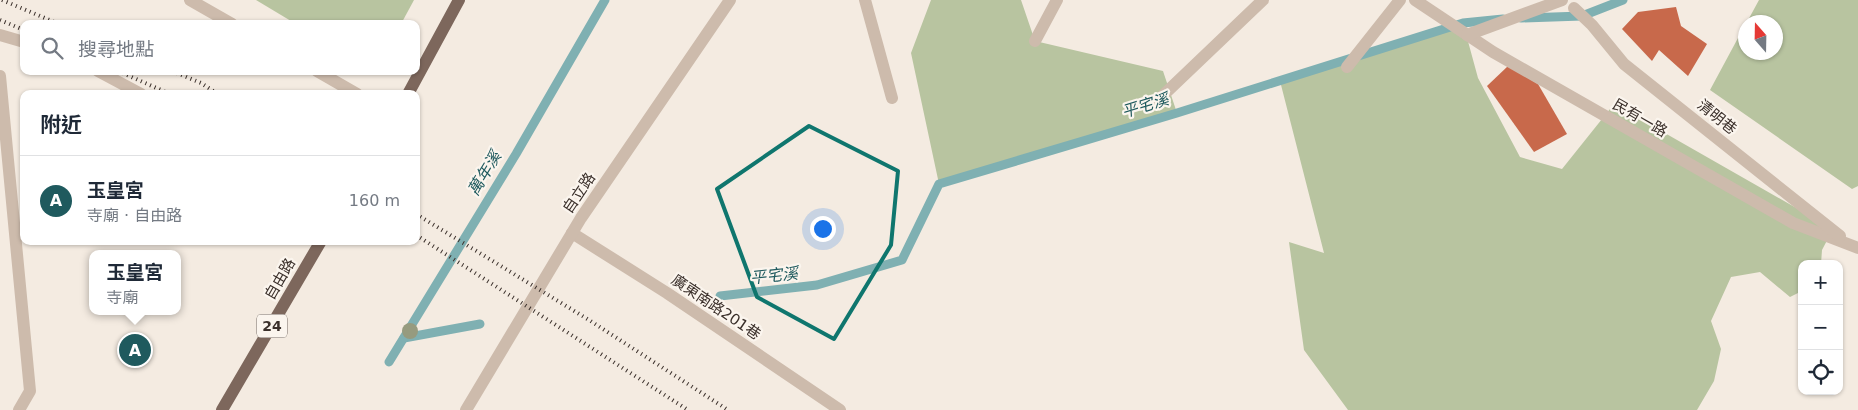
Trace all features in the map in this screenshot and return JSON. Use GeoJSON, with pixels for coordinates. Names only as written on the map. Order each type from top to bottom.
{"type":"FeatureCollection","features":[{"type":"Feature","properties":{"kind":"main road"},"geometry":{"type":"LineString","coordinates":[[420,72],[460,0]]}},
{"type":"Feature","properties":{"kind":"main road"},"geometry":{"type":"LineString","coordinates":[[410,90],[419,75]]}},
{"type":"Feature","properties":{"kind":"main road","name":"自由路"},"geometry":{"type":"LineString","coordinates":[[222,410],[319,245]]}},
{"type":"Feature","properties":{"kind":"street"},"geometry":{"type":"LineString","coordinates":[[190,0],[225,20]]}},
{"type":"Feature","properties":{"kind":"street","name":"自立路"},"geometry":{"type":"LineString","coordinates":[[466,410],[572,233],[730,0]]}},
{"type":"Feature","properties":{"kind":"street"},"geometry":{"type":"LineString","coordinates":[[865,0],[892,98]]}},
{"type":"Feature","properties":{"kind":"street"},"geometry":{"type":"LineString","coordinates":[[1035,41],[1057,0]]}},
{"type":"Feature","properties":{"kind":"street"},"geometry":{"type":"LineString","coordinates":[[1155,103],[1263,0]]}},
{"type":"Feature","properties":{"kind":"street"},"geometry":{"type":"LineString","coordinates":[[1347,67],[1400,0]]}},
{"type":"Feature","properties":{"kind":"street","name":"民有一路"},"geometry":{"type":"LineString","coordinates":[[1415,0],[1493,52],[1793,223],[1853,245]]}},
{"type":"Feature","properties":{"kind":"street"},"geometry":{"type":"LineString","coordinates":[[1467,35],[1562,0]]}},
{"type":"Feature","properties":{"kind":"street","name":"清明巷"},"geometry":{"type":"LineString","coordinates":[[1574,8],[1624,64],[1853,245]]}},
{"type":"Feature","properties":{"kind":"street"},"geometry":{"type":"LineString","coordinates":[[0,35],[20,41]]}},
{"type":"Feature","properties":{"kind":"street"},"geometry":{"type":"LineString","coordinates":[[105,75],[134,90]]}},
{"type":"Feature","properties":{"kind":"street"},"geometry":{"type":"LineString","coordinates":[[324,75],[349,90]]}},
{"type":"Feature","properties":{"kind":"street"},"geometry":{"type":"LineString","coordinates":[[0,76],[30,391],[19,410]]}},
{"type":"Feature","properties":{"kind":"street","name":"廣東南路201巷"},"geometry":{"type":"LineString","coordinates":[[572,233],[667,293],[840,410]]}},
{"type":"Feature","properties":{"kind":"highlighted area"},"geometry":{"type":"Polygon","coordinates":[[[809,126],[898,171],[891,245],[834,339],[757,297],[717,189],[809,126]]]}},
{"type":"Feature","properties":{"kind":"green space"},"geometry":{"type":"Polygon","coordinates":[[[256,0],[414,0],[403,20],[289,20],[256,0]]]}},
{"type":"Feature","properties":{"kind":"green space"},"geometry":{"type":"Polygon","coordinates":[[[931,0],[1021,0],[1035,41],[1163,71],[1177,113],[939,184],[911,53],[931,0]]]}},
{"type":"Feature","properties":{"kind":"green space"},"geometry":{"type":"Polygon","coordinates":[[[1759,0],[1858,0],[1858,186],[1852,189],[1710,90],[1738,38],[1738,60],[1783,60],[1783,15],[1751,15],[1759,0]]]}},
{"type":"Feature","properties":{"kind":"green space"},"geometry":{"type":"Polygon","coordinates":[[[1463,23],[1478,78],[1520,157],[1562,169],[1614,104],[1833,229],[1822,250],[1821,260],[1798,260],[1798,293],[1790,297],[1760,272],[1731,277],[1711,321],[1721,349],[1714,381],[1697,410],[1348,410],[1304,350],[1289,242],[1324,253],[1280,81],[1463,23]]]}},
{"type":"Feature","properties":{"kind":"building"},"geometry":{"type":"Polygon","coordinates":[[[1676,7],[1681,26],[1707,44],[1688,76],[1659,50],[1652,61],[1622,29],[1638,12],[1676,7]]]}},
{"type":"Feature","properties":{"kind":"building"},"geometry":{"type":"Polygon","coordinates":[[[1508,66],[1538,84],[1567,134],[1534,152],[1487,86],[1508,66]]]}},
{"type":"Feature","properties":{"kind":"waterway","name":"萬年溪"},"geometry":{"type":"LineString","coordinates":[[389,362],[516,154],[605,0]]}},
{"type":"Feature","properties":{"kind":"waterway","name":"平宅溪"},"geometry":{"type":"LineString","coordinates":[[1521,18],[1582,16],[1623,0]]}},
{"type":"Feature","properties":{"kind":"waterway","name":"平宅溪"},"geometry":{"type":"LineString","coordinates":[[720,296],[817,285],[902,260],[939,184],[1177,113],[1463,23],[1503,19]]}},
{"type":"Feature","properties":{"kind":"waterway","name":"平宅溪"},"geometry":{"type":"LineString","coordinates":[[404,338],[480,324]]}},
{"type":"Feature","properties":{"kind":"railway"},"geometry":{"type":"LineString","coordinates":[[2,0],[50,20]]}},
{"type":"Feature","properties":{"kind":"railway"},"geometry":{"type":"LineString","coordinates":[[0,20],[20,28]]}},
{"type":"Feature","properties":{"kind":"railway"},"geometry":{"type":"LineString","coordinates":[[127,75],[161,90]]}},
{"type":"Feature","properties":{"kind":"railway"},"geometry":{"type":"LineString","coordinates":[[182,75],[212,90]]}},
{"type":"Feature","properties":{"kind":"railway"},"geometry":{"type":"LineString","coordinates":[[420,216],[589,320],[728,410]]}},
{"type":"Feature","properties":{"kind":"railway"},"geometry":{"type":"LineString","coordinates":[[420,238],[688,410]]}},
{"type":"Feature","properties":{"kind":"place","name":"玉皇宮"},"geometry":{"type":"Point","coordinates":[135,350]}}]}
